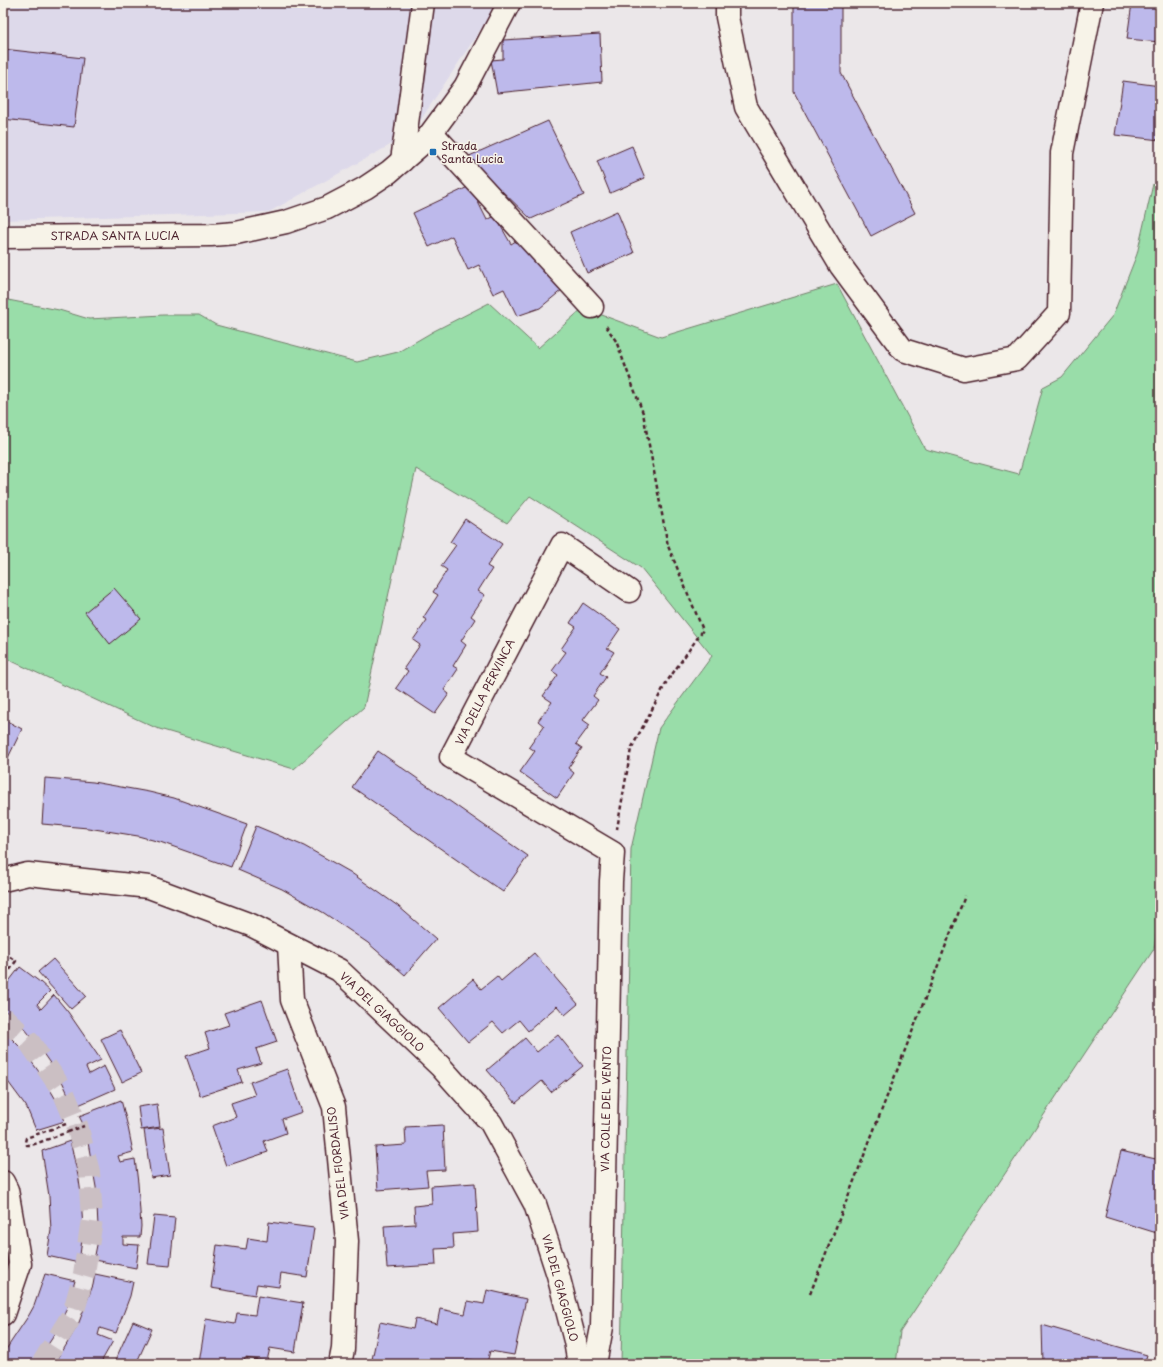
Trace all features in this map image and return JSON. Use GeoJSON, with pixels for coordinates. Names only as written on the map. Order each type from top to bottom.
{"type":"FeatureCollection","features":[{"type":"Feature","properties":{"kind":"street"},"geometry":{"type":"LineString","coordinates":[[402,161],[423,3]]}},
{"type":"Feature","properties":{"kind":"street","name":"STRADA SANTA LUCIA"},"geometry":{"type":"LineString","coordinates":[[3,238],[211,235],[236,233],[286,222],[327,208],[365,188],[389,172],[426,140],[465,87],[509,3]]}},
{"type":"Feature","properties":{"kind":"street"},"geometry":{"type":"LineString","coordinates":[[726,3],[727,17],[746,107],[841,266],[903,350],[964,369],[1017,360],[1059,312],[1062,153],[1092,3]]}},
{"type":"Feature","properties":{"kind":"street"},"geometry":{"type":"LineString","coordinates":[[432,133],[592,307]]}},
{"type":"Feature","properties":{"kind":"street","name":"VIA DELLA PERVINCA"},"geometry":{"type":"LineString","coordinates":[[613,853],[451,757],[562,545],[629,590]]}},
{"type":"Feature","properties":{"kind":"street","name":"VIA COLLE DEL VENTO"},"geometry":{"type":"LineString","coordinates":[[595,1364],[602,1327],[613,853]]}},
{"type":"Feature","properties":{"kind":"street","name":"VIA DEL GIAGGIOLO"},"geometry":{"type":"LineString","coordinates":[[3,880],[28,874],[149,887],[251,925],[339,970],[440,1066],[491,1123],[536,1204],[558,1275],[575,1341],[579,1364]]}},
{"type":"Feature","properties":{"kind":"street","name":"VIA DEL FIORDALISO"},"geometry":{"type":"LineString","coordinates":[[289,945],[292,1000],[334,1107],[347,1241],[343,1350],[340,1364]]}},
{"type":"Feature","properties":{"kind":"street"},"geometry":{"type":"LineString","coordinates":[[3,1182],[7,1190],[20,1264],[3,1314]]}},
{"type":"Feature","properties":{"kind":"path"},"geometry":{"type":"LineString","coordinates":[[810,1294],[965,896]]}},
{"type":"Feature","properties":{"kind":"path"},"geometry":{"type":"LineString","coordinates":[[3,958],[10,957],[16,961],[3,980]]}},
{"type":"Feature","properties":{"kind":"path"},"geometry":{"type":"LineString","coordinates":[[66,1124],[26,1138],[25,1142],[27,1145],[32,1145],[84,1126]]}},
{"type":"Feature","properties":{"kind":"shaded area"},"geometry":{"type":"Polygon","coordinates":[[[3,3],[498,3],[412,133],[269,212],[3,220],[3,3]]]}},
{"type":"Feature","properties":{"kind":"green space"},"geometry":{"type":"Polygon","coordinates":[[[1153,184],[1160,194],[1160,908],[1154,949],[900,1332],[896,1364],[621,1364],[631,849],[659,728],[712,656],[641,568],[530,496],[507,523],[416,469],[364,707],[294,769],[156,728],[3,657],[3,299],[59,310],[89,319],[163,315],[199,315],[216,325],[357,362],[398,352],[434,331],[489,303],[538,348],[583,308],[661,337],[837,284],[925,449],[1019,474],[1043,387],[1062,377],[1113,315],[1137,254],[1153,184]]]}},
{"type":"Feature","properties":{"kind":"building"},"geometry":{"type":"Polygon","coordinates":[[[794,3],[841,3],[841,73],[915,213],[871,236],[794,92],[794,3]]]}},
{"type":"Feature","properties":{"kind":"building"},"geometry":{"type":"Polygon","coordinates":[[[1132,3],[1160,3],[1160,42],[1127,39],[1132,3]]]}},
{"type":"Feature","properties":{"kind":"building"},"geometry":{"type":"Polygon","coordinates":[[[600,34],[602,82],[497,93],[491,60],[503,59],[503,40],[600,34]]]}},
{"type":"Feature","properties":{"kind":"building"},"geometry":{"type":"Polygon","coordinates":[[[3,49],[83,58],[74,127],[3,119],[3,49]]]}},
{"type":"Feature","properties":{"kind":"building"},"geometry":{"type":"Polygon","coordinates":[[[1123,81],[1160,86],[1160,140],[1115,135],[1123,81]]]}},
{"type":"Feature","properties":{"kind":"building"},"geometry":{"type":"Polygon","coordinates":[[[548,121],[584,195],[531,219],[467,157],[548,121]]]}},
{"type":"Feature","properties":{"kind":"building"},"geometry":{"type":"Polygon","coordinates":[[[632,146],[645,178],[610,193],[597,161],[632,146]]]}},
{"type":"Feature","properties":{"kind":"building"},"geometry":{"type":"Polygon","coordinates":[[[470,186],[487,220],[495,216],[511,244],[519,239],[563,289],[540,308],[517,316],[504,289],[493,294],[479,265],[468,270],[452,236],[429,247],[413,213],[470,186]]]}},
{"type":"Feature","properties":{"kind":"building"},"geometry":{"type":"Polygon","coordinates":[[[617,211],[634,253],[587,273],[570,232],[617,211]]]}},
{"type":"Feature","properties":{"kind":"building"},"geometry":{"type":"Polygon","coordinates":[[[465,519],[502,544],[487,566],[492,569],[478,591],[485,595],[471,616],[475,619],[461,641],[466,645],[453,666],[458,669],[444,690],[449,694],[435,714],[396,688],[408,671],[404,668],[420,645],[413,640],[427,620],[423,618],[438,595],[433,592],[447,570],[441,566],[456,545],[450,542],[465,519]]]}},
{"type":"Feature","properties":{"kind":"building"},"geometry":{"type":"Polygon","coordinates":[[[114,588],[141,619],[110,644],[85,612],[114,588]]]}},
{"type":"Feature","properties":{"kind":"building"},"geometry":{"type":"Polygon","coordinates":[[[583,603],[620,629],[607,648],[614,652],[600,673],[606,677],[593,696],[598,700],[583,720],[590,725],[576,744],[582,748],[568,768],[574,773],[557,798],[520,772],[535,751],[529,747],[544,726],[538,721],[552,702],[543,696],[558,675],[552,671],[566,652],[561,649],[576,627],[570,623],[583,603]]]}},
{"type":"Feature","properties":{"kind":"building"},"geometry":{"type":"Polygon","coordinates":[[[3,719],[22,729],[3,768],[3,719]]]}},
{"type":"Feature","properties":{"kind":"building"},"geometry":{"type":"Polygon","coordinates":[[[378,751],[528,856],[503,892],[352,787],[378,751]]]}},
{"type":"Feature","properties":{"kind":"building"},"geometry":{"type":"Polygon","coordinates":[[[45,778],[93,782],[149,792],[174,798],[247,824],[231,867],[160,842],[138,836],[88,828],[42,824],[45,778]]]}},
{"type":"Feature","properties":{"kind":"building"},"geometry":{"type":"Polygon","coordinates":[[[256,826],[304,846],[350,872],[398,906],[436,939],[405,975],[368,943],[324,913],[282,889],[238,870],[256,826]]]}},
{"type":"Feature","properties":{"kind":"building"},"geometry":{"type":"Polygon","coordinates":[[[534,953],[578,1004],[565,1015],[557,1006],[528,1031],[519,1020],[503,1033],[493,1022],[468,1042],[439,1008],[473,979],[481,989],[497,976],[501,981],[534,953]]]}},
{"type":"Feature","properties":{"kind":"building"},"geometry":{"type":"Polygon","coordinates":[[[53,959],[86,996],[71,1009],[38,972],[53,959]]]}},
{"type":"Feature","properties":{"kind":"building"},"geometry":{"type":"Polygon","coordinates":[[[20,967],[50,991],[37,1004],[41,1009],[54,995],[68,1012],[101,1060],[86,1067],[89,1074],[104,1066],[115,1089],[74,1107],[61,1079],[33,1039],[21,1024],[3,1009],[3,989],[20,967]]]}},
{"type":"Feature","properties":{"kind":"building"},"geometry":{"type":"Polygon","coordinates":[[[262,1000],[277,1042],[256,1049],[261,1063],[238,1070],[242,1082],[200,1096],[186,1056],[210,1048],[205,1033],[229,1025],[224,1013],[262,1000]]]}},
{"type":"Feature","properties":{"kind":"building"},"geometry":{"type":"Polygon","coordinates":[[[3,1030],[23,1050],[42,1076],[55,1098],[65,1121],[36,1130],[26,1106],[3,1075],[3,1030]]]}},
{"type":"Feature","properties":{"kind":"building"},"geometry":{"type":"Polygon","coordinates":[[[120,1030],[141,1073],[122,1082],[101,1039],[120,1030]]]}},
{"type":"Feature","properties":{"kind":"building"},"geometry":{"type":"Polygon","coordinates":[[[558,1035],[583,1066],[551,1092],[542,1081],[516,1103],[487,1070],[525,1038],[537,1052],[558,1035]]]}},
{"type":"Feature","properties":{"kind":"building"},"geometry":{"type":"Polygon","coordinates":[[[287,1069],[302,1112],[282,1119],[286,1133],[264,1141],[268,1152],[226,1166],[212,1126],[236,1117],[231,1103],[255,1095],[250,1082],[287,1069]]]}},
{"type":"Feature","properties":{"kind":"building"},"geometry":{"type":"Polygon","coordinates":[[[121,1100],[133,1152],[118,1156],[120,1162],[135,1159],[141,1226],[140,1237],[123,1237],[123,1244],[139,1245],[136,1268],[94,1260],[97,1245],[98,1226],[96,1187],[87,1137],[79,1116],[121,1100]]]}},
{"type":"Feature","properties":{"kind":"building"},"geometry":{"type":"Polygon","coordinates":[[[157,1104],[160,1127],[141,1130],[138,1107],[157,1104]]]}},
{"type":"Feature","properties":{"kind":"building"},"geometry":{"type":"Polygon","coordinates":[[[443,1125],[445,1170],[426,1171],[428,1186],[378,1190],[375,1147],[406,1145],[405,1127],[443,1125]]]}},
{"type":"Feature","properties":{"kind":"building"},"geometry":{"type":"Polygon","coordinates":[[[163,1128],[170,1175],[151,1178],[144,1130],[163,1128]]]}},
{"type":"Feature","properties":{"kind":"building"},"geometry":{"type":"Polygon","coordinates":[[[70,1141],[81,1194],[83,1231],[79,1263],[47,1256],[51,1230],[49,1196],[42,1151],[70,1141]]]}},
{"type":"Feature","properties":{"kind":"building"},"geometry":{"type":"Polygon","coordinates":[[[1121,1151],[1160,1160],[1160,1234],[1105,1217],[1121,1151]]]}},
{"type":"Feature","properties":{"kind":"building"},"geometry":{"type":"Polygon","coordinates":[[[475,1183],[478,1232],[453,1234],[454,1248],[435,1249],[436,1265],[387,1268],[384,1226],[415,1224],[414,1206],[432,1204],[431,1186],[475,1183]]]}},
{"type":"Feature","properties":{"kind":"building"},"geometry":{"type":"Polygon","coordinates":[[[154,1216],[175,1218],[170,1266],[148,1264],[154,1216]]]}},
{"type":"Feature","properties":{"kind":"building"},"geometry":{"type":"Polygon","coordinates":[[[269,1222],[314,1228],[307,1277],[281,1273],[279,1287],[257,1284],[255,1295],[211,1288],[217,1245],[246,1249],[248,1238],[267,1241],[269,1222]]]}},
{"type":"Feature","properties":{"kind":"building"},"geometry":{"type":"Polygon","coordinates":[[[45,1274],[75,1281],[63,1319],[57,1331],[35,1364],[3,1364],[3,1354],[34,1306],[45,1274]]]}},
{"type":"Feature","properties":{"kind":"building"},"geometry":{"type":"Polygon","coordinates":[[[95,1274],[133,1282],[130,1296],[116,1333],[100,1328],[98,1335],[113,1341],[100,1364],[55,1364],[78,1325],[93,1285],[95,1274]]]}},
{"type":"Feature","properties":{"kind":"building"},"geometry":{"type":"Polygon","coordinates":[[[487,1290],[526,1299],[514,1355],[490,1351],[487,1363],[467,1359],[466,1364],[371,1364],[380,1322],[413,1329],[415,1319],[437,1324],[440,1309],[465,1314],[468,1301],[484,1304],[487,1290]]]}},
{"type":"Feature","properties":{"kind":"building"},"geometry":{"type":"Polygon","coordinates":[[[258,1296],[303,1303],[295,1352],[270,1348],[267,1361],[245,1358],[244,1364],[199,1363],[206,1319],[235,1324],[237,1313],[255,1315],[258,1296]]]}},
{"type":"Feature","properties":{"kind":"building"},"geometry":{"type":"Polygon","coordinates":[[[133,1321],[152,1329],[136,1364],[114,1363],[133,1321]]]}},
{"type":"Feature","properties":{"kind":"building"},"geometry":{"type":"Polygon","coordinates":[[[1042,1325],[1147,1355],[1144,1364],[1043,1364],[1042,1325]]]}},
{"type":"Feature","properties":{"kind":"tunnel"},"geometry":{"type":"LineString","coordinates":[[3,1017],[30,1043],[63,1091],[77,1125],[89,1172],[92,1219],[84,1274],[73,1314],[42,1364]]}},
{"type":"Feature","properties":{"kind":"place","name":"Strada Santa Lucia"},"geometry":{"type":"Point","coordinates":[433,152]}}]}
